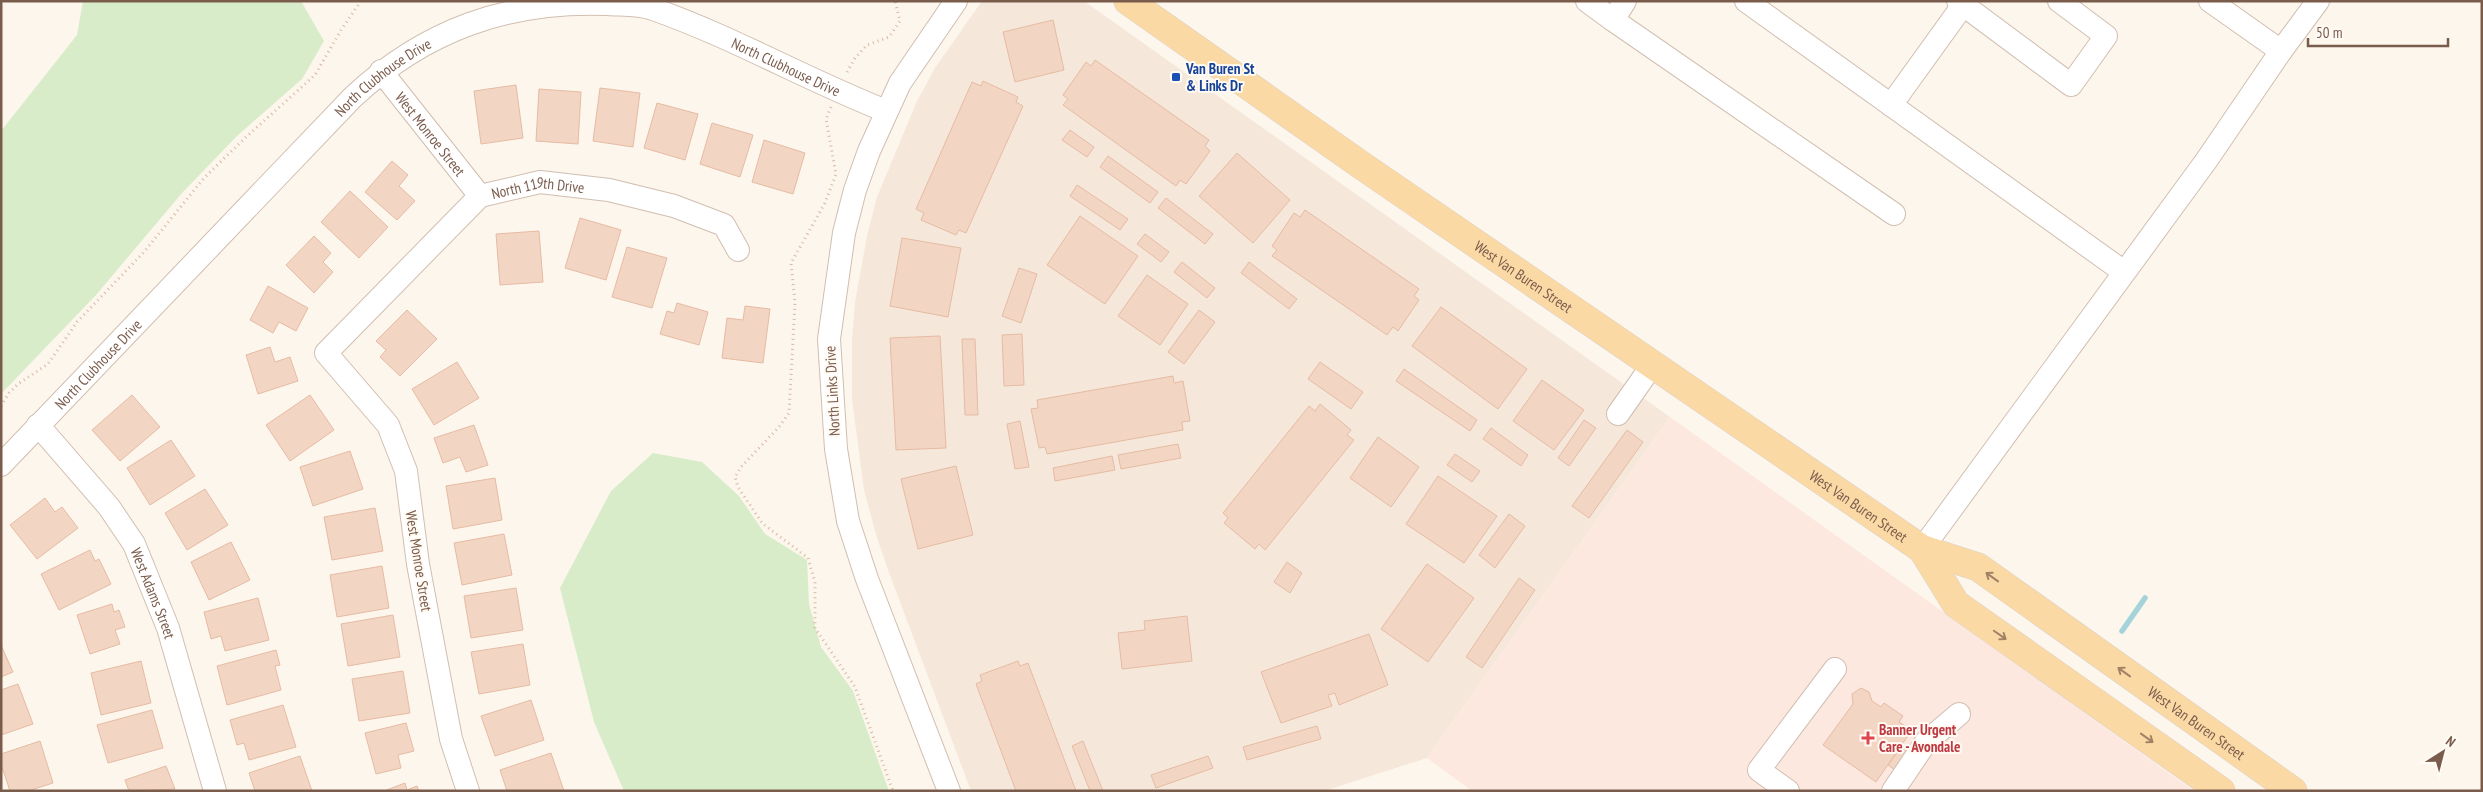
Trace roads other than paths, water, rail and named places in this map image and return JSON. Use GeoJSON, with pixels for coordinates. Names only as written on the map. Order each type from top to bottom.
{"type":"FeatureCollection","features":[{"type":"Feature","properties":{"kind":"main road","name":"West Van Buren Street"},"geometry":{"type":"LineString","coordinates":[[1128,1],[1369,170],[1922,549],[1978,567],[2293,791]]}},
{"type":"Feature","properties":{"kind":"main road","name":"West Van Buren Street"},"geometry":{"type":"LineString","coordinates":[[1922,549],[1956,604],[2092,698],[2221,791]]}},
{"type":"Feature","properties":{"kind":"main road"},"geometry":{"type":"LineString","coordinates":[[2092,698],[2147,709],[2218,760],[2234,763],[2247,759]]}},
{"type":"Feature","properties":{"kind":"street","name":"North Links Drive"},"geometry":{"type":"LineString","coordinates":[[949,791],[867,578],[848,521],[836,449],[829,339],[844,233],[855,190],[886,111],[914,62],[956,1]]}},
{"type":"Feature","properties":{"kind":"street"},"geometry":{"type":"LineString","coordinates":[[1586,1],[1894,214]]}},
{"type":"Feature","properties":{"kind":"street"},"geometry":{"type":"LineString","coordinates":[[1612,20],[1625,1]]}},
{"type":"Feature","properties":{"kind":"street"},"geometry":{"type":"LineString","coordinates":[[1746,1],[2124,272]]}},
{"type":"Feature","properties":{"kind":"street"},"geometry":{"type":"LineString","coordinates":[[1891,105],[1962,2],[2071,85],[2106,36],[2060,1]]}},
{"type":"Feature","properties":{"kind":"street"},"geometry":{"type":"LineString","coordinates":[[2210,1],[2281,52]]}},
{"type":"Feature","properties":{"kind":"street"},"geometry":{"type":"LineString","coordinates":[[1922,549],[2206,161],[2318,1]]}},
{"type":"Feature","properties":{"kind":"street","name":"North Clubhouse Drive"},"geometry":{"type":"LineString","coordinates":[[1,465],[353,97],[382,71],[424,42],[450,29],[483,17],[557,2],[598,3],[651,8],[747,48],[837,91],[886,111]]}},
{"type":"Feature","properties":{"kind":"street","name":"West Monroe Street"},"geometry":{"type":"LineString","coordinates":[[382,71],[480,196]]}},
{"type":"Feature","properties":{"kind":"street","name":"North 119th Drive"},"geometry":{"type":"LineString","coordinates":[[326,353],[480,196],[540,182],[609,190],[674,206],[724,225],[738,250]]}},
{"type":"Feature","properties":{"kind":"street","name":"West Monroe Street"},"geometry":{"type":"LineString","coordinates":[[326,353],[388,425],[406,471],[418,564],[451,739],[468,791]]}},
{"type":"Feature","properties":{"kind":"street"},"geometry":{"type":"LineString","coordinates":[[1618,414],[1653,364]]}},
{"type":"Feature","properties":{"kind":"street","name":"West Adams Street"},"geometry":{"type":"LineString","coordinates":[[38,425],[109,507],[134,544],[168,628],[215,791]]}},
{"type":"Feature","properties":{"kind":"street"},"geometry":{"type":"LineString","coordinates":[[1788,791],[1759,770],[1835,669]]}},
{"type":"Feature","properties":{"kind":"street"},"geometry":{"type":"LineString","coordinates":[[1893,791],[1926,742],[1959,714]]}},
{"type":"Feature","properties":{"kind":"waterway"},"geometry":{"type":"LineString","coordinates":[[2122,631],[2145,598]]}},
{"type":"Feature","properties":{"kind":"place","name":"Van Buren St & Links Dr"},"geometry":{"type":"Point","coordinates":[1176,77]}},
{"type":"Feature","properties":{"kind":"place","name":"Banner Urgent Care - Avondale"},"geometry":{"type":"Point","coordinates":[1868,738]}}]}
